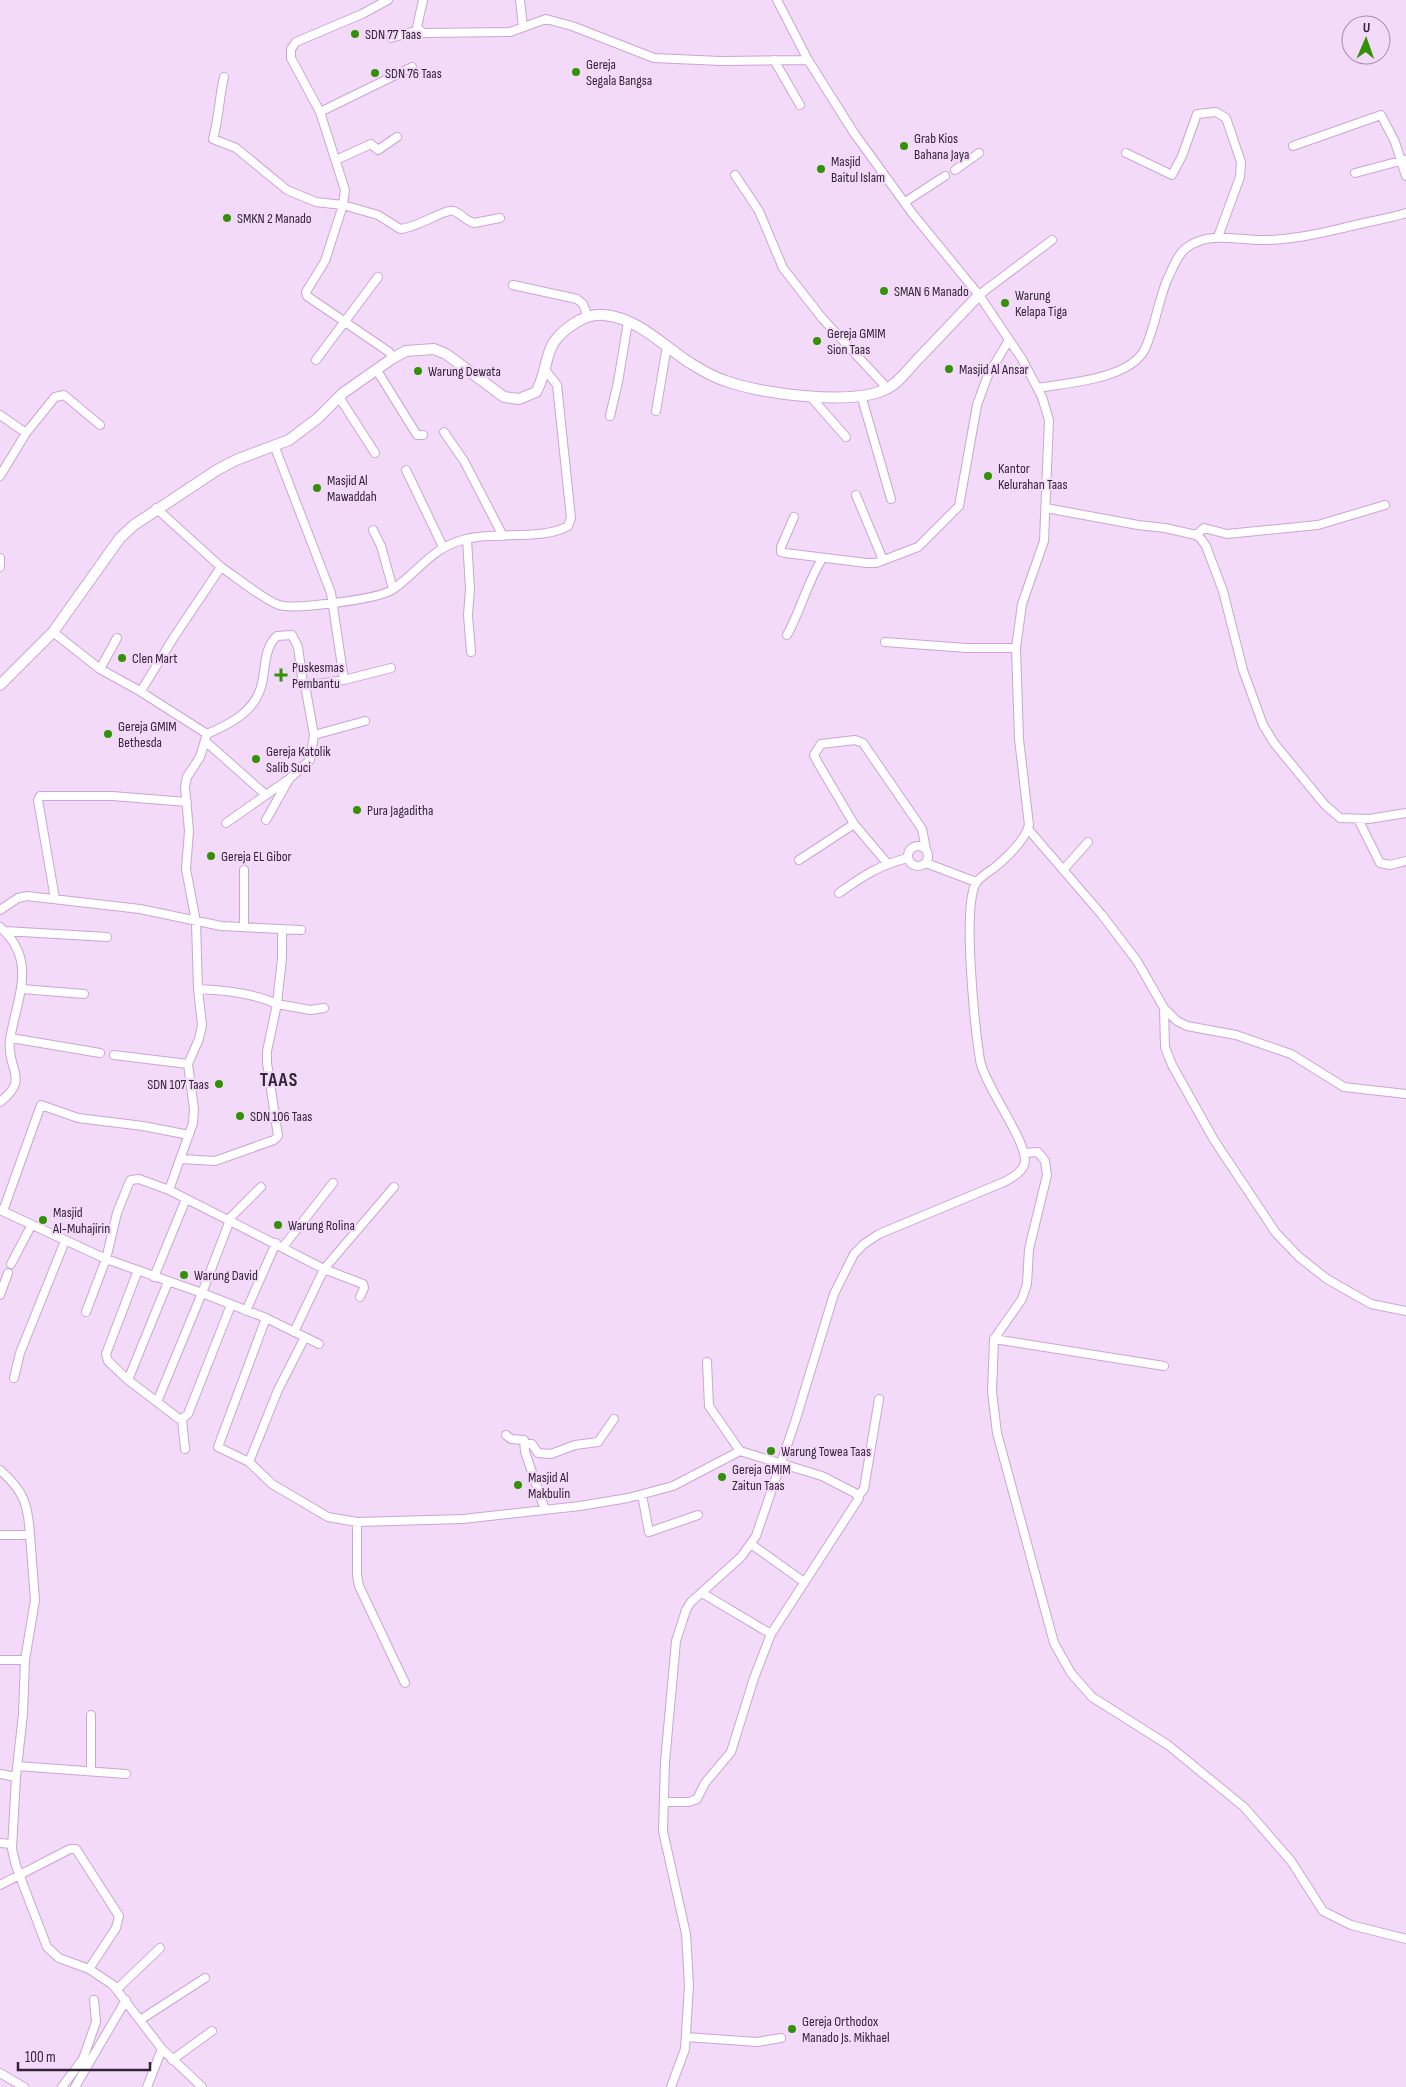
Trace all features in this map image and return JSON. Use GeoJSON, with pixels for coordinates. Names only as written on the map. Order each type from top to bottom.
{"type":"FeatureCollection","features":[{"type":"Feature","properties":{"kind":"street"},"geometry":{"type":"LineString","coordinates":[[388,0],[362,14],[296,42],[291,49],[291,58],[296,71],[320,112],[345,190],[343,205],[325,261],[306,292],[306,296],[390,352],[392,358]]}},
{"type":"Feature","properties":{"kind":"street"},"geometry":{"type":"LineString","coordinates":[[419,30],[418,22],[423,0]]}},
{"type":"Feature","properties":{"kind":"street"},"geometry":{"type":"LineString","coordinates":[[520,0],[523,27]]}},
{"type":"Feature","properties":{"kind":"street"},"geometry":{"type":"LineString","coordinates":[[777,0],[808,60],[854,132],[905,202],[979,295],[1009,340],[1038,388],[1049,420],[1044,541],[1022,604],[1016,648],[1020,739],[1026,781],[1028,829],[1137,961],[1164,1008],[1177,1021],[1187,1026],[1261,1042],[1291,1054],[1344,1087],[1406,1094]]}},
{"type":"Feature","properties":{"kind":"street"},"geometry":{"type":"LineString","coordinates":[[391,38],[419,30],[434,34],[510,32],[546,19],[572,26],[654,58],[720,62],[808,60]]}},
{"type":"Feature","properties":{"kind":"street"},"geometry":{"type":"LineString","coordinates":[[774,60],[800,105]]}},
{"type":"Feature","properties":{"kind":"street"},"geometry":{"type":"LineString","coordinates":[[320,112],[412,67]]}},
{"type":"Feature","properties":{"kind":"street"},"geometry":{"type":"LineString","coordinates":[[224,77],[220,95],[219,116],[213,139],[236,148],[287,190],[316,202],[343,205],[378,215],[400,229],[421,225],[449,211],[456,212],[466,220],[474,223],[500,218]]}},
{"type":"Feature","properties":{"kind":"street"},"geometry":{"type":"LineString","coordinates":[[1126,153],[1172,175],[1182,156],[1197,114],[1216,112],[1226,118],[1240,162],[1240,177],[1218,236]]}},
{"type":"Feature","properties":{"kind":"street"},"geometry":{"type":"LineString","coordinates":[[1293,146],[1381,114],[1404,160],[1406,176]]}},
{"type":"Feature","properties":{"kind":"street"},"geometry":{"type":"LineString","coordinates":[[336,160],[371,144],[378,150],[397,137]]}},
{"type":"Feature","properties":{"kind":"street"},"geometry":{"type":"LineString","coordinates":[[955,170],[979,153]]}},
{"type":"Feature","properties":{"kind":"street"},"geometry":{"type":"LineString","coordinates":[[1355,173],[1404,160]]}},
{"type":"Feature","properties":{"kind":"street"},"geometry":{"type":"LineString","coordinates":[[735,175],[760,211],[783,268],[822,318],[888,389]]}},
{"type":"Feature","properties":{"kind":"street"},"geometry":{"type":"LineString","coordinates":[[905,202],[945,176]]}},
{"type":"Feature","properties":{"kind":"street"},"geometry":{"type":"LineString","coordinates":[[1038,388],[1104,375],[1128,367],[1140,358],[1152,329],[1164,289],[1176,261],[1185,248],[1218,236],[1256,240],[1287,240],[1406,213]]}},
{"type":"Feature","properties":{"kind":"street"},"geometry":{"type":"LineString","coordinates":[[0,685],[53,632],[120,538],[134,525],[156,508],[236,460],[289,440],[304,430],[339,397],[392,358],[406,351],[434,349],[446,354],[478,380],[511,400],[530,396],[536,392],[546,371],[551,345],[565,331],[588,317],[604,314],[638,326],[693,365],[725,381],[771,392],[810,396],[872,395],[888,389],[979,295],[1052,240]]}},
{"type":"Feature","properties":{"kind":"street"},"geometry":{"type":"LineString","coordinates":[[316,360],[378,277]]}},
{"type":"Feature","properties":{"kind":"street"},"geometry":{"type":"LineString","coordinates":[[513,284],[577,299],[583,304],[588,317]]}},
{"type":"Feature","properties":{"kind":"street"},"geometry":{"type":"LineString","coordinates":[[610,416],[628,322]]}},
{"type":"Feature","properties":{"kind":"street"},"geometry":{"type":"LineString","coordinates":[[794,517],[781,547],[781,552],[867,564],[918,547],[959,506],[977,405],[988,375],[1009,340]]}},
{"type":"Feature","properties":{"kind":"street"},"geometry":{"type":"LineString","coordinates":[[656,411],[667,346]]}},
{"type":"Feature","properties":{"kind":"street"},"geometry":{"type":"LineString","coordinates":[[376,369],[417,435],[422,436]]}},
{"type":"Feature","properties":{"kind":"street"},"geometry":{"type":"LineString","coordinates":[[156,508],[218,564],[281,605],[331,602],[378,595],[393,589],[443,547],[467,539],[562,530],[568,526],[571,518],[557,385],[546,371]]}},
{"type":"Feature","properties":{"kind":"street"},"geometry":{"type":"LineString","coordinates":[[861,395],[891,499]]}},
{"type":"Feature","properties":{"kind":"street"},"geometry":{"type":"LineString","coordinates":[[0,476],[26,433],[55,397],[64,396],[100,424]]}},
{"type":"Feature","properties":{"kind":"street"},"geometry":{"type":"LineString","coordinates":[[810,396],[846,437]]}},
{"type":"Feature","properties":{"kind":"street"},"geometry":{"type":"LineString","coordinates":[[339,397],[375,453]]}},
{"type":"Feature","properties":{"kind":"street"},"geometry":{"type":"LineString","coordinates":[[0,416],[26,433]]}},
{"type":"Feature","properties":{"kind":"street"},"geometry":{"type":"LineString","coordinates":[[444,432],[464,461],[503,536]]}},
{"type":"Feature","properties":{"kind":"street"},"geometry":{"type":"LineString","coordinates":[[274,445],[322,569],[331,602],[344,680]]}},
{"type":"Feature","properties":{"kind":"street"},"geometry":{"type":"LineString","coordinates":[[406,470],[443,547]]}},
{"type":"Feature","properties":{"kind":"street"},"geometry":{"type":"LineString","coordinates":[[856,495],[880,561]]}},
{"type":"Feature","properties":{"kind":"street"},"geometry":{"type":"LineString","coordinates":[[1196,535],[1204,528],[1227,534],[1318,525],[1385,505]]}},
{"type":"Feature","properties":{"kind":"street"},"geometry":{"type":"LineString","coordinates":[[1046,508],[1196,535],[1206,546],[1223,591],[1236,648],[1263,725],[1274,743],[1333,814],[1340,818],[1358,820],[1406,813]]}},
{"type":"Feature","properties":{"kind":"street"},"geometry":{"type":"LineString","coordinates":[[373,530],[381,546],[393,589]]}},
{"type":"Feature","properties":{"kind":"street"},"geometry":{"type":"LineString","coordinates":[[467,539],[470,588],[468,615],[471,652]]}},
{"type":"Feature","properties":{"kind":"street"},"geometry":{"type":"LineString","coordinates":[[0,558],[0,567]]}},
{"type":"Feature","properties":{"kind":"street"},"geometry":{"type":"LineString","coordinates":[[787,635],[801,609],[812,577],[822,559]]}},
{"type":"Feature","properties":{"kind":"street"},"geometry":{"type":"LineString","coordinates":[[138,690],[174,637],[218,564]]}},
{"type":"Feature","properties":{"kind":"street"},"geometry":{"type":"LineString","coordinates":[[53,632],[100,669],[138,690],[206,737],[266,795]]}},
{"type":"Feature","properties":{"kind":"street"},"geometry":{"type":"LineString","coordinates":[[169,1190],[189,1135],[194,1109],[188,1064],[202,1031],[198,989],[196,922],[186,869],[189,831],[187,777],[200,757],[206,737],[240,717],[253,703],[261,688],[271,644],[277,636],[286,634],[294,637],[299,652],[301,682],[305,685],[314,735],[310,760],[289,780],[226,823]]}},
{"type":"Feature","properties":{"kind":"street"},"geometry":{"type":"LineString","coordinates":[[100,669],[117,638]]}},
{"type":"Feature","properties":{"kind":"street"},"geometry":{"type":"LineString","coordinates":[[885,642],[967,648],[1016,648]]}},
{"type":"Feature","properties":{"kind":"street"},"geometry":{"type":"LineString","coordinates":[[305,685],[344,680],[391,668]]}},
{"type":"Feature","properties":{"kind":"street"},"geometry":{"type":"LineString","coordinates":[[314,735],[365,721]]}},
{"type":"Feature","properties":{"kind":"street"},"geometry":{"type":"LineString","coordinates":[[887,864],[854,824],[818,763],[814,754],[821,744],[855,740],[863,743],[922,829],[929,853],[926,863]]}},
{"type":"Feature","properties":{"kind":"street"},"geometry":{"type":"LineString","coordinates":[[266,820],[289,780]]}},
{"type":"Feature","properties":{"kind":"street"},"geometry":{"type":"LineString","coordinates":[[55,899],[39,798],[43,796],[123,796],[188,802]]}},
{"type":"Feature","properties":{"kind":"street"},"geometry":{"type":"LineString","coordinates":[[1358,820],[1380,863],[1390,865],[1406,862]]}},
{"type":"Feature","properties":{"kind":"street"},"geometry":{"type":"LineString","coordinates":[[799,860],[854,824]]}},
{"type":"Feature","properties":{"kind":"street"},"geometry":{"type":"LineString","coordinates":[[671,2087],[681,2063],[686,2037],[689,1959],[686,1934],[664,1839],[670,1802],[674,1649],[686,1610],[695,1598],[741,1557],[751,1544],[781,1465],[834,1294],[854,1254],[864,1244],[895,1226],[967,1199],[1013,1178],[1025,1164],[1025,1153],[980,1066],[973,990],[970,924],[971,905],[976,882],[1003,859],[1028,829]]}},
{"type":"Feature","properties":{"kind":"street"},"geometry":{"type":"LineString","coordinates":[[1063,870],[1088,842]]}},
{"type":"Feature","properties":{"kind":"street"},"geometry":{"type":"LineString","coordinates":[[908,858],[911,848],[916,846],[926,848]]}},
{"type":"Feature","properties":{"kind":"street"},"geometry":{"type":"LineString","coordinates":[[908,858],[915,866],[926,863],[976,882]]}},
{"type":"Feature","properties":{"kind":"street"},"geometry":{"type":"LineString","coordinates":[[838,893],[869,871],[908,858]]}},
{"type":"Feature","properties":{"kind":"street"},"geometry":{"type":"LineString","coordinates":[[244,870],[244,927]]}},
{"type":"Feature","properties":{"kind":"street"},"geometry":{"type":"LineString","coordinates":[[0,910],[18,898],[27,896],[117,906],[196,922],[301,930]]}},
{"type":"Feature","properties":{"kind":"street"},"geometry":{"type":"LineString","coordinates":[[2,929],[107,937]]}},
{"type":"Feature","properties":{"kind":"street"},"geometry":{"type":"LineString","coordinates":[[0,1102],[16,1087],[17,1079],[9,1052],[23,977],[18,951],[2,929]]}},
{"type":"Feature","properties":{"kind":"street"},"geometry":{"type":"LineString","coordinates":[[181,1159],[215,1161],[243,1152],[278,1136],[266,1063],[277,1004],[282,958],[282,929]]}},
{"type":"Feature","properties":{"kind":"street"},"geometry":{"type":"LineString","coordinates":[[22,989],[84,994]]}},
{"type":"Feature","properties":{"kind":"street"},"geometry":{"type":"LineString","coordinates":[[198,989],[238,993],[266,999],[277,1004],[310,1010],[324,1008]]}},
{"type":"Feature","properties":{"kind":"street"},"geometry":{"type":"LineString","coordinates":[[1164,1008],[1166,1047],[1172,1065],[1214,1140],[1276,1232],[1300,1258],[1328,1279],[1371,1304],[1406,1311]]}},
{"type":"Feature","properties":{"kind":"street"},"geometry":{"type":"LineString","coordinates":[[11,1038],[100,1053]]}},
{"type":"Feature","properties":{"kind":"street"},"geometry":{"type":"LineString","coordinates":[[114,1056],[188,1064]]}},
{"type":"Feature","properties":{"kind":"street"},"geometry":{"type":"LineString","coordinates":[[189,1135],[143,1126],[87,1120],[41,1105],[2,1211],[106,1258],[266,1318],[319,1344]]}},
{"type":"Feature","properties":{"kind":"street"},"geometry":{"type":"LineString","coordinates":[[1025,1153],[1038,1152],[1045,1161],[1047,1175],[1029,1249],[1027,1284],[1022,1299],[994,1339],[992,1392],[997,1433],[1054,1643],[1071,1673],[1092,1697],[1168,1745],[1244,1807],[1292,1861],[1323,1911],[1351,1925],[1406,1939]]}},
{"type":"Feature","properties":{"kind":"street"},"geometry":{"type":"LineString","coordinates":[[86,1312],[106,1258],[119,1207],[132,1180],[139,1179],[169,1190],[324,1269],[363,1284],[364,1288],[360,1297]]}},
{"type":"Feature","properties":{"kind":"street"},"geometry":{"type":"LineString","coordinates":[[246,1310],[279,1245],[333,1183]]}},
{"type":"Feature","properties":{"kind":"street"},"geometry":{"type":"LineString","coordinates":[[157,1402],[230,1220],[261,1187]]}},
{"type":"Feature","properties":{"kind":"street"},"geometry":{"type":"LineString","coordinates":[[294,1332],[324,1269],[394,1187]]}},
{"type":"Feature","properties":{"kind":"street"},"geometry":{"type":"LineString","coordinates":[[154,1277],[186,1199]]}},
{"type":"Feature","properties":{"kind":"street"},"geometry":{"type":"LineString","coordinates":[[11,1264],[26,1223]]}},
{"type":"Feature","properties":{"kind":"street"},"geometry":{"type":"LineString","coordinates":[[14,1378],[20,1353],[65,1241]]}},
{"type":"Feature","properties":{"kind":"street"},"geometry":{"type":"LineString","coordinates":[[138,1270],[106,1354],[108,1361],[128,1380],[182,1419]]}},
{"type":"Feature","properties":{"kind":"street"},"geometry":{"type":"LineString","coordinates":[[0,1295],[8,1273]]}},
{"type":"Feature","properties":{"kind":"street"},"geometry":{"type":"LineString","coordinates":[[128,1380],[168,1282]]}},
{"type":"Feature","properties":{"kind":"street"},"geometry":{"type":"LineString","coordinates":[[182,1419],[188,1414],[231,1305]]}},
{"type":"Feature","properties":{"kind":"street"},"geometry":{"type":"LineString","coordinates":[[266,1318],[218,1442],[218,1447],[249,1462],[272,1484],[334,1520],[357,1522],[463,1519],[580,1506],[673,1486],[740,1451]]}},
{"type":"Feature","properties":{"kind":"street"},"geometry":{"type":"LineString","coordinates":[[249,1462],[278,1390],[305,1336]]}},
{"type":"Feature","properties":{"kind":"street"},"geometry":{"type":"LineString","coordinates":[[994,1339],[1164,1366]]}},
{"type":"Feature","properties":{"kind":"street"},"geometry":{"type":"LineString","coordinates":[[707,1362],[710,1406],[740,1451],[822,1476],[859,1496]]}},
{"type":"Feature","properties":{"kind":"street"},"geometry":{"type":"LineString","coordinates":[[670,1802],[697,1800],[705,1783],[731,1752],[754,1678],[772,1634],[864,1489],[879,1400]]}},
{"type":"Feature","properties":{"kind":"street"},"geometry":{"type":"LineString","coordinates":[[182,1419],[185,1449]]}},
{"type":"Feature","properties":{"kind":"street"},"geometry":{"type":"LineString","coordinates":[[525,1444],[532,1444],[538,1453],[547,1455],[575,1445],[595,1443],[600,1441],[614,1419]]}},
{"type":"Feature","properties":{"kind":"street"},"geometry":{"type":"LineString","coordinates":[[506,1435],[511,1439],[522,1438],[545,1510]]}},
{"type":"Feature","properties":{"kind":"street"},"geometry":{"type":"LineString","coordinates":[[0,1470],[24,1496],[28,1512],[36,1600],[25,1660],[11,1844],[19,1876],[39,1930],[50,1952],[59,1958],[89,1969],[117,1989],[162,2050],[202,2087]]}},
{"type":"Feature","properties":{"kind":"street"},"geometry":{"type":"LineString","coordinates":[[642,1494],[649,1532],[698,1515]]}},
{"type":"Feature","properties":{"kind":"street"},"geometry":{"type":"LineString","coordinates":[[357,1522],[357,1575],[359,1586],[405,1683]]}},
{"type":"Feature","properties":{"kind":"street"},"geometry":{"type":"LineString","coordinates":[[0,1535],[30,1534]]}},
{"type":"Feature","properties":{"kind":"street"},"geometry":{"type":"LineString","coordinates":[[751,1544],[804,1582]]}},
{"type":"Feature","properties":{"kind":"street"},"geometry":{"type":"LineString","coordinates":[[702,1593],[772,1634]]}},
{"type":"Feature","properties":{"kind":"street"},"geometry":{"type":"LineString","coordinates":[[0,1660],[25,1660]]}},
{"type":"Feature","properties":{"kind":"street"},"geometry":{"type":"LineString","coordinates":[[91,1715],[91,1771]]}},
{"type":"Feature","properties":{"kind":"street"},"geometry":{"type":"LineString","coordinates":[[17,1766],[126,1774]]}},
{"type":"Feature","properties":{"kind":"street"},"geometry":{"type":"LineString","coordinates":[[0,1774],[16,1777]]}},
{"type":"Feature","properties":{"kind":"street"},"geometry":{"type":"LineString","coordinates":[[0,1843],[11,1844]]}},
{"type":"Feature","properties":{"kind":"street"},"geometry":{"type":"LineString","coordinates":[[0,1885],[70,1849],[76,1849],[119,1916],[116,1928],[89,1969]]}},
{"type":"Feature","properties":{"kind":"street"},"geometry":{"type":"LineString","coordinates":[[117,1989],[160,1948]]}},
{"type":"Feature","properties":{"kind":"street"},"geometry":{"type":"LineString","coordinates":[[140,2020],[205,1978]]}},
{"type":"Feature","properties":{"kind":"street"},"geometry":{"type":"LineString","coordinates":[[62,2087],[83,2059],[96,2022],[94,2000]]}},
{"type":"Feature","properties":{"kind":"street"},"geometry":{"type":"LineString","coordinates":[[75,2087],[126,2000]]}},
{"type":"Feature","properties":{"kind":"street"},"geometry":{"type":"LineString","coordinates":[[172,2060],[212,2031]]}},
{"type":"Feature","properties":{"kind":"street"},"geometry":{"type":"LineString","coordinates":[[686,2037],[757,2042],[781,2038]]}},
{"type":"Feature","properties":{"kind":"street"},"geometry":{"type":"LineString","coordinates":[[147,2087],[162,2050]]}},
{"type":"Feature","properties":{"kind":"street"},"geometry":{"type":"LineString","coordinates":[[0,2073],[24,2087]]}},
{"type":"Feature","properties":{"kind":"place","name":"SDN 77 Taas"},"geometry":{"type":"Point","coordinates":[355,34]}},
{"type":"Feature","properties":{"kind":"place","name":"Gereja Segala Bangsa"},"geometry":{"type":"Point","coordinates":[576,72]}},
{"type":"Feature","properties":{"kind":"place","name":"SDN 76 Taas"},"geometry":{"type":"Point","coordinates":[375,73]}},
{"type":"Feature","properties":{"kind":"place","name":"Grab Kios Bahana Jaya"},"geometry":{"type":"Point","coordinates":[904,146]}},
{"type":"Feature","properties":{"kind":"place","name":"Masjid Baitul Islam"},"geometry":{"type":"Point","coordinates":[821,169]}},
{"type":"Feature","properties":{"kind":"place","name":"SMKN 2 Manado"},"geometry":{"type":"Point","coordinates":[227,218]}},
{"type":"Feature","properties":{"kind":"place","name":"SMAN 6 Manado"},"geometry":{"type":"Point","coordinates":[884,291]}},
{"type":"Feature","properties":{"kind":"place","name":"Warung Kelapa Tiga"},"geometry":{"type":"Point","coordinates":[1005,303]}},
{"type":"Feature","properties":{"kind":"place","name":"Gereja GMIM Sion Taas"},"geometry":{"type":"Point","coordinates":[817,341]}},
{"type":"Feature","properties":{"kind":"place","name":"Masjid Al Ansar"},"geometry":{"type":"Point","coordinates":[949,369]}},
{"type":"Feature","properties":{"kind":"place","name":"Warung Dewata"},"geometry":{"type":"Point","coordinates":[418,371]}},
{"type":"Feature","properties":{"kind":"place","name":"Kantor Kelurahan Taas"},"geometry":{"type":"Point","coordinates":[988,476]}},
{"type":"Feature","properties":{"kind":"place","name":"Masjid Al Mawaddah"},"geometry":{"type":"Point","coordinates":[317,488]}},
{"type":"Feature","properties":{"kind":"place","name":"Clen Mart"},"geometry":{"type":"Point","coordinates":[122,658]}},
{"type":"Feature","properties":{"kind":"place","name":"Puskesmas Pembantu"},"geometry":{"type":"Point","coordinates":[281,675]}},
{"type":"Feature","properties":{"kind":"place","name":"Gereja GMIM Bethesda"},"geometry":{"type":"Point","coordinates":[108,734]}},
{"type":"Feature","properties":{"kind":"place","name":"Gereja Katolik Salib Suci"},"geometry":{"type":"Point","coordinates":[256,759]}},
{"type":"Feature","properties":{"kind":"place","name":"Pura Jagaditha"},"geometry":{"type":"Point","coordinates":[357,810]}},
{"type":"Feature","properties":{"kind":"place","name":"Gereja EL Gibor"},"geometry":{"type":"Point","coordinates":[211,856]}},
{"type":"Feature","properties":{"kind":"place","name":"SDN 107 Taas"},"geometry":{"type":"Point","coordinates":[219,1084]}},
{"type":"Feature","properties":{"kind":"place","name":"SDN 106 Taas"},"geometry":{"type":"Point","coordinates":[240,1116]}},
{"type":"Feature","properties":{"kind":"place","name":"Masjid Al-Muhajirin"},"geometry":{"type":"Point","coordinates":[43,1220]}},
{"type":"Feature","properties":{"kind":"place","name":"Warung Rolina"},"geometry":{"type":"Point","coordinates":[278,1225]}},
{"type":"Feature","properties":{"kind":"place","name":"Warung David"},"geometry":{"type":"Point","coordinates":[184,1275]}},
{"type":"Feature","properties":{"kind":"place","name":"Warung Towea Taas"},"geometry":{"type":"Point","coordinates":[771,1451]}},
{"type":"Feature","properties":{"kind":"place","name":"Gereja GMIM Zaitun Taas"},"geometry":{"type":"Point","coordinates":[722,1477]}},
{"type":"Feature","properties":{"kind":"place","name":"Masjid Al Makbulin"},"geometry":{"type":"Point","coordinates":[518,1485]}},
{"type":"Feature","properties":{"kind":"place","name":"Gereja Orthodox Manado Js. Mikhael"},"geometry":{"type":"Point","coordinates":[792,2029]}},
{"type":"Feature","properties":{"kind":"district","name":"TAAS"},"geometry":{"type":"Point","coordinates":[279,1079]}}]}
